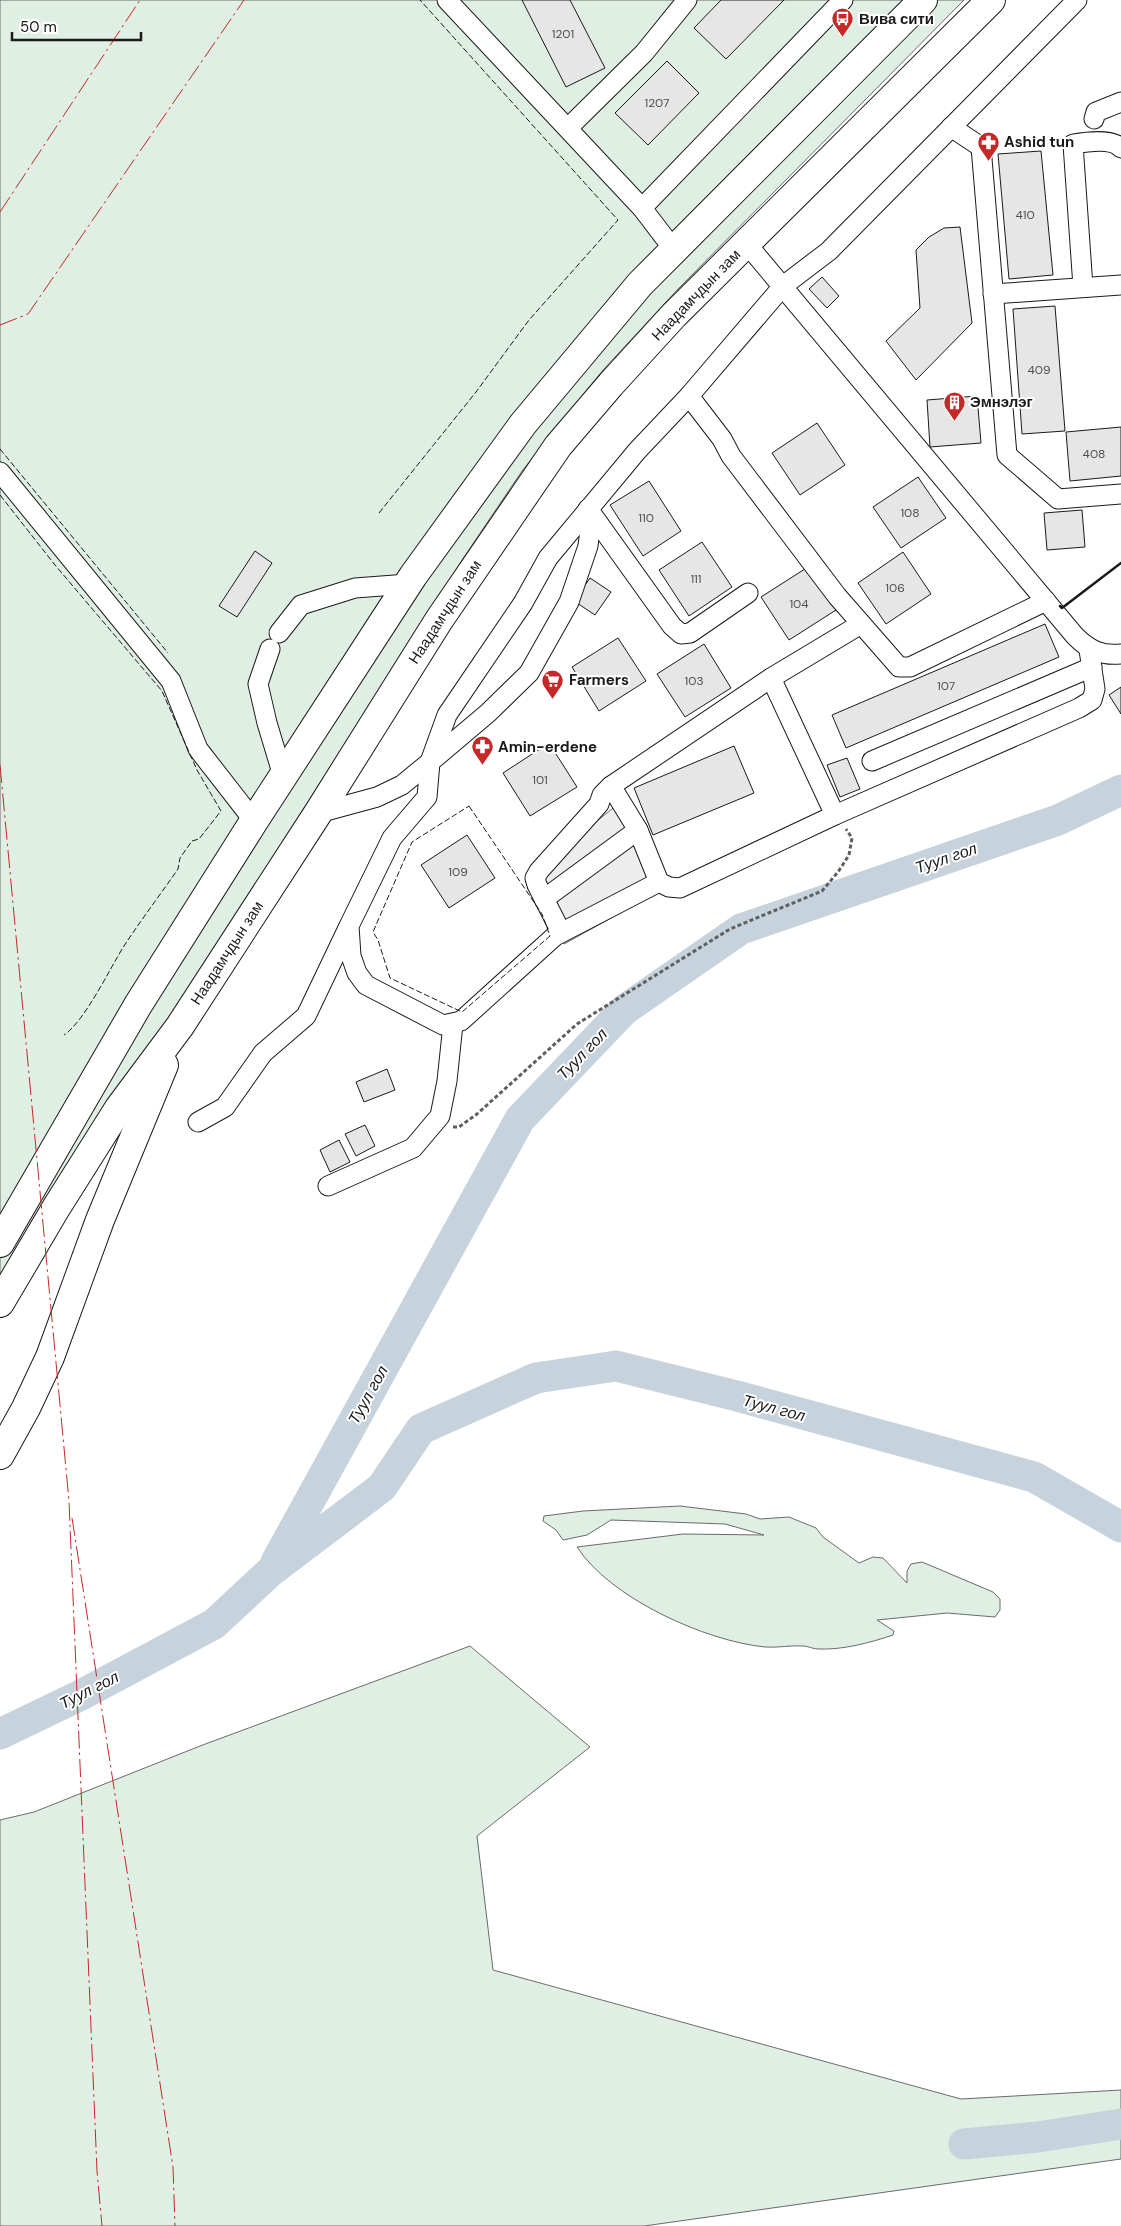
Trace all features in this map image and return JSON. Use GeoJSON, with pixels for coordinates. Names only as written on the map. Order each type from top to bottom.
{"type":"FeatureCollection","features":[{"type":"Feature","properties":{"kind":"highway"},"geometry":{"type":"LineString","coordinates":[[0,1242],[138,1005],[283,776],[408,584],[523,424],[640,284],[923,0]]}},
{"type":"Feature","properties":{"kind":"highway","name":"Наадамчдын зам"},"geometry":{"type":"LineString","coordinates":[[0,1302],[119,1108],[180,1026],[318,813],[439,620],[558,446],[674,315],[991,0]]}},
{"type":"Feature","properties":{"kind":"highway"},"geometry":{"type":"LineString","coordinates":[[0,1455],[26,1408],[50,1357],[100,1220],[180,1026]]}},
{"type":"Feature","properties":{"kind":"highway"},"geometry":{"type":"LineString","coordinates":[[0,1290],[56,1208]]}},
{"type":"Feature","properties":{"kind":"street"},"geometry":{"type":"LineString","coordinates":[[448,0],[642,208],[674,250]]}},
{"type":"Feature","properties":{"kind":"street"},"geometry":{"type":"LineString","coordinates":[[568,128],[644,53],[687,0]]}},
{"type":"Feature","properties":{"kind":"street"},"geometry":{"type":"LineString","coordinates":[[642,208],[842,0]]}},
{"type":"Feature","properties":{"kind":"street"},"geometry":{"type":"LineString","coordinates":[[198,1122],[224,1107],[263,1053],[306,1016],[392,838],[427,797],[430,784],[430,762],[447,715],[523,603],[548,558],[637,451],[689,396],[783,286],[829,251],[1077,0]]}},
{"type":"Feature","properties":{"kind":"street"},"geometry":{"type":"LineString","coordinates":[[1094,119],[1096,112],[1121,102]]}},
{"type":"Feature","properties":{"kind":"street"},"geometry":{"type":"LineString","coordinates":[[951,127],[981,146],[1007,455],[1058,499],[1121,494]]}},
{"type":"Feature","properties":{"kind":"street"},"geometry":{"type":"LineString","coordinates":[[1083,288],[1073,144],[1094,142],[1117,144],[1121,148]]}},
{"type":"Feature","properties":{"kind":"street"},"geometry":{"type":"LineString","coordinates":[[611,786],[638,830],[659,882],[669,887],[680,888],[835,815],[1079,708],[1092,700],[1095,689],[1090,658],[1046,601],[746,244]]}},
{"type":"Feature","properties":{"kind":"street"},"geometry":{"type":"LineString","coordinates":[[993,294],[1121,285]]}},
{"type":"Feature","properties":{"kind":"street"},"geometry":{"type":"LineString","coordinates":[[689,396],[831,588],[899,667],[910,667],[1046,601]]}},
{"type":"Feature","properties":{"kind":"street"},"geometry":{"type":"LineString","coordinates":[[0,472],[171,681],[198,749],[254,822]]}},
{"type":"Feature","properties":{"kind":"street"},"geometry":{"type":"LineString","coordinates":[[318,813],[363,803],[402,786],[488,713],[529,673],[570,602],[588,546],[590,529],[588,509]]}},
{"type":"Feature","properties":{"kind":"street"},"geometry":{"type":"LineString","coordinates":[[588,509],[672,626],[681,634],[690,633],[748,593]]}},
{"type":"Feature","properties":{"kind":"street"},"geometry":{"type":"LineString","coordinates":[[283,776],[266,723],[258,684],[274,641],[301,605],[355,588],[408,584]]}},
{"type":"Feature","properties":{"kind":"street"},"geometry":{"type":"LineString","coordinates":[[561,932],[535,878],[539,871],[599,804],[602,795],[611,786],[771,678],[861,624]]}},
{"type":"Feature","properties":{"kind":"street"},"geometry":{"type":"LineString","coordinates":[[872,761],[1090,658],[1121,654]]}},
{"type":"Feature","properties":{"kind":"street"},"geometry":{"type":"LineString","coordinates":[[771,678],[835,815]]}},
{"type":"Feature","properties":{"kind":"street"},"geometry":{"type":"LineString","coordinates":[[544,899],[638,830]]}},
{"type":"Feature","properties":{"kind":"street"},"geometry":{"type":"LineString","coordinates":[[348,926],[351,956],[357,973],[366,986],[443,1025],[453,1024],[461,1021],[561,932],[659,882]]}},
{"type":"Feature","properties":{"kind":"street"},"geometry":{"type":"LineString","coordinates":[[328,1186],[413,1148],[440,1116],[447,1081],[453,1024]]}},
{"type":"Feature","properties":{"kind":"path"},"geometry":{"type":"LineString","coordinates":[[430,1128],[459,1127],[477,1114],[577,1024],[730,929],[822,891],[849,855],[852,838],[835,815]]}},
{"type":"Feature","properties":{"kind":"green space"},"geometry":{"type":"Polygon","coordinates":[[[0,0],[964,0],[679,288],[603,370],[522,471],[462,560],[0,1295],[0,0]]]}},
{"type":"Feature","properties":{"kind":"green space"},"geometry":{"type":"Polygon","coordinates":[[[680,1506],[746,1514],[760,1519],[789,1517],[816,1528],[823,1537],[859,1563],[873,1557],[883,1558],[907,1583],[907,1571],[911,1564],[922,1562],[993,1592],[1000,1599],[1000,1610],[995,1617],[947,1613],[877,1620],[894,1631],[893,1635],[846,1647],[818,1649],[805,1646],[765,1647],[741,1643],[688,1626],[661,1614],[635,1599],[592,1566],[577,1547],[683,1534],[764,1535],[725,1524],[611,1520],[587,1535],[563,1540],[556,1530],[543,1521],[544,1516],[583,1511],[680,1506]]]}},
{"type":"Feature","properties":{"kind":"green space"},"geometry":{"type":"Polygon","coordinates":[[[470,1646],[590,1747],[477,1836],[493,1970],[961,2099],[1121,2090],[1121,2159],[644,2226],[0,2226],[0,1820],[34,1812],[200,1746],[470,1646]]]}},
{"type":"Feature","properties":{"kind":"shaded area"},"geometry":{"type":"Polygon","coordinates":[[[617,805],[671,885],[564,944],[528,876],[617,805]]]}},
{"type":"Feature","properties":{"kind":"building"},"geometry":{"type":"Polygon","coordinates":[[[522,0],[570,0],[605,68],[566,87],[522,0]]]}},
{"type":"Feature","properties":{"kind":"building"},"geometry":{"type":"Polygon","coordinates":[[[721,0],[784,0],[726,59],[694,28],[721,0]]]}},
{"type":"Feature","properties":{"kind":"building"},"geometry":{"type":"Polygon","coordinates":[[[667,61],[699,93],[648,145],[615,113],[667,61]]]}},
{"type":"Feature","properties":{"kind":"building"},"geometry":{"type":"Polygon","coordinates":[[[1041,151],[1053,275],[1009,279],[998,154],[1041,151]]]}},
{"type":"Feature","properties":{"kind":"building"},"geometry":{"type":"Polygon","coordinates":[[[960,227],[972,323],[916,380],[886,341],[920,308],[916,250],[929,237],[944,228],[960,227]]]}},
{"type":"Feature","properties":{"kind":"building"},"geometry":{"type":"Polygon","coordinates":[[[822,277],[839,296],[827,308],[809,289],[822,277]]]}},
{"type":"Feature","properties":{"kind":"building"},"geometry":{"type":"Polygon","coordinates":[[[1055,306],[1065,431],[1022,434],[1013,309],[1055,306]]]}},
{"type":"Feature","properties":{"kind":"building","name":"Эмнэлэг"},"geometry":{"type":"Polygon","coordinates":[[[977,396],[981,443],[930,447],[927,400],[977,396]]]}},
{"type":"Feature","properties":{"kind":"building"},"geometry":{"type":"Polygon","coordinates":[[[817,423],[845,465],[800,495],[772,453],[817,423]]]}},
{"type":"Feature","properties":{"kind":"building"},"geometry":{"type":"Polygon","coordinates":[[[1121,427],[1121,476],[1070,481],[1066,432],[1121,427]]]}},
{"type":"Feature","properties":{"kind":"building"},"geometry":{"type":"Polygon","coordinates":[[[918,477],[946,518],[901,548],[873,507],[918,477]]]}},
{"type":"Feature","properties":{"kind":"building"},"geometry":{"type":"Polygon","coordinates":[[[649,481],[681,531],[643,556],[610,505],[649,481]]]}},
{"type":"Feature","properties":{"kind":"building"},"geometry":{"type":"Polygon","coordinates":[[[1082,510],[1085,547],[1047,550],[1044,513],[1082,510]]]}},
{"type":"Feature","properties":{"kind":"building"},"geometry":{"type":"Polygon","coordinates":[[[702,542],[732,587],[689,616],[659,570],[702,542]]]}},
{"type":"Feature","properties":{"kind":"building"},"geometry":{"type":"Polygon","coordinates":[[[255,551],[272,563],[237,617],[219,606],[255,551]]]}},
{"type":"Feature","properties":{"kind":"building"},"geometry":{"type":"Polygon","coordinates":[[[903,552],[931,594],[886,624],[858,583],[903,552]]]}},
{"type":"Feature","properties":{"kind":"building"},"geometry":{"type":"Polygon","coordinates":[[[808,567],[836,610],[789,640],[761,597],[808,567]]]}},
{"type":"Feature","properties":{"kind":"building"},"geometry":{"type":"Polygon","coordinates":[[[590,578],[611,592],[595,615],[574,601],[590,578]]]}},
{"type":"Feature","properties":{"kind":"building"},"geometry":{"type":"Polygon","coordinates":[[[1045,624],[1059,657],[846,748],[832,715],[1045,624]]]}},
{"type":"Feature","properties":{"kind":"building"},"geometry":{"type":"Polygon","coordinates":[[[618,638],[646,681],[599,711],[572,667],[618,638]]]}},
{"type":"Feature","properties":{"kind":"building"},"geometry":{"type":"Polygon","coordinates":[[[704,644],[731,688],[685,717],[657,674],[704,644]]]}},
{"type":"Feature","properties":{"kind":"building"},"geometry":{"type":"Polygon","coordinates":[[[1121,687],[1121,714],[1109,695],[1121,687]]]}},
{"type":"Feature","properties":{"kind":"building"},"geometry":{"type":"Polygon","coordinates":[[[549,743],[577,787],[530,816],[503,773],[549,743]]]}},
{"type":"Feature","properties":{"kind":"building"},"geometry":{"type":"Polygon","coordinates":[[[734,746],[754,793],[653,835],[634,788],[734,746]]]}},
{"type":"Feature","properties":{"kind":"building"},"geometry":{"type":"Polygon","coordinates":[[[847,758],[860,789],[840,797],[827,765],[847,758]]]}},
{"type":"Feature","properties":{"kind":"building"},"geometry":{"type":"Polygon","coordinates":[[[467,835],[495,878],[449,908],[421,865],[467,835]]]}},
{"type":"Feature","properties":{"kind":"building"},"geometry":{"type":"Polygon","coordinates":[[[387,1069],[395,1090],[364,1102],[356,1082],[387,1069]]]}},
{"type":"Feature","properties":{"kind":"building"},"geometry":{"type":"Polygon","coordinates":[[[365,1125],[375,1146],[356,1156],[345,1134],[365,1125]]]}},
{"type":"Feature","properties":{"kind":"building"},"geometry":{"type":"Polygon","coordinates":[[[339,1140],[350,1162],[330,1172],[320,1150],[339,1140]]]}},
{"type":"Feature","properties":{"kind":"waterway","name":"Туул гол"},"geometry":{"type":"LineString","coordinates":[[276,1562],[520,1119],[624,1010],[741,929],[1058,820],[1121,790]]}},
{"type":"Feature","properties":{"kind":"waterway","name":"Туул гол"},"geometry":{"type":"LineString","coordinates":[[0,1734],[81,1695],[214,1624],[270,1572],[382,1487],[421,1429],[536,1378],[616,1366],[737,1396],[1034,1477],[1121,1527]]}},
{"type":"Feature","properties":{"kind":"waterway"},"geometry":{"type":"LineString","coordinates":[[964,2144],[1038,2137],[1121,2124]]}},
{"type":"Feature","properties":{"kind":"fence"},"geometry":{"type":"LineString","coordinates":[[379,513],[476,392],[529,320],[618,220],[420,0]]}},
{"type":"Feature","properties":{"kind":"fence"},"geometry":{"type":"LineString","coordinates":[[0,449],[168,653]]}},
{"type":"Feature","properties":{"kind":"fence"},"geometry":{"type":"LineString","coordinates":[[0,495],[55,565],[162,691],[197,770],[221,811],[199,839],[192,841],[180,858],[178,869],[124,946],[97,994],[72,1028],[64,1035]]}},
{"type":"Feature","properties":{"kind":"fence"},"geometry":{"type":"LineString","coordinates":[[469,806],[542,914],[550,936],[462,1012],[390,978],[378,940],[373,932],[412,842],[469,806]]}},
{"type":"Feature","properties":{"kind":"wall"},"geometry":{"type":"LineString","coordinates":[[1060,606],[1062,608],[1121,563]]}},
{"type":"Feature","properties":{"kind":"power"},"geometry":{"type":"LineString","coordinates":[[0,212],[140,0]]}},
{"type":"Feature","properties":{"kind":"power"},"geometry":{"type":"LineString","coordinates":[[0,325],[28,314],[244,0]]}},
{"type":"Feature","properties":{"kind":"power"},"geometry":{"type":"LineString","coordinates":[[0,765],[69,1501],[97,2171],[102,2226]]}},
{"type":"Feature","properties":{"kind":"power"},"geometry":{"type":"LineString","coordinates":[[72,1518],[173,2167],[175,2226]]}},
{"type":"Feature","properties":{"kind":"place","name":"Вива сити"},"geometry":{"type":"Point","coordinates":[843,38]}},
{"type":"Feature","properties":{"kind":"place","name":"Ashid tun"},"geometry":{"type":"Point","coordinates":[988,161]}},
{"type":"Feature","properties":{"kind":"place","name":"Эмнэлэг"},"geometry":{"type":"Point","coordinates":[954,421]}},
{"type":"Feature","properties":{"kind":"place","name":"Farmers"},"geometry":{"type":"Point","coordinates":[553,699]}},
{"type":"Feature","properties":{"kind":"place","name":"Amin-erdene"},"geometry":{"type":"Point","coordinates":[482,766]}}]}
